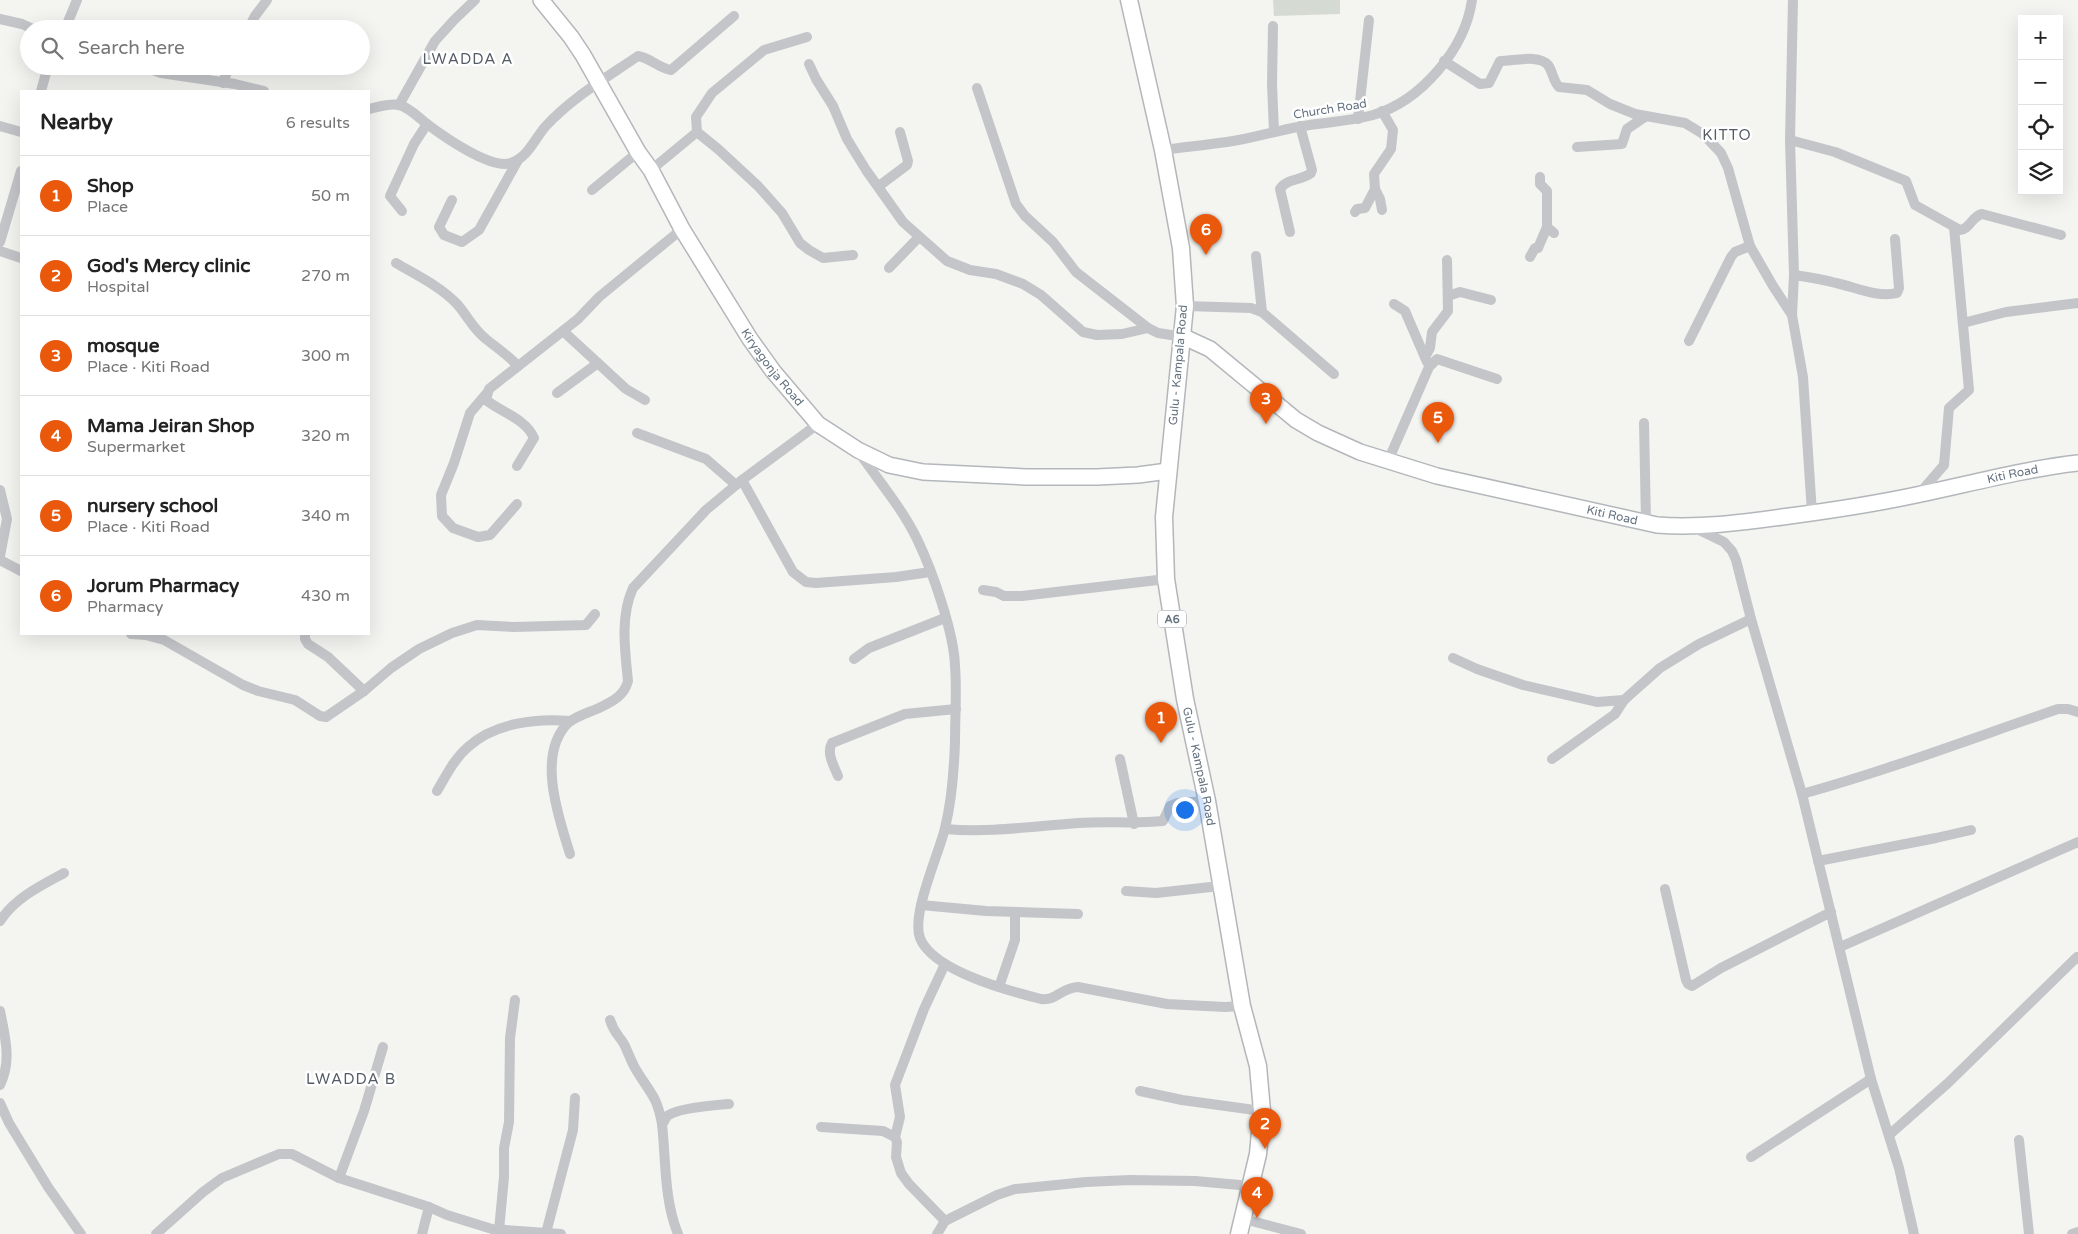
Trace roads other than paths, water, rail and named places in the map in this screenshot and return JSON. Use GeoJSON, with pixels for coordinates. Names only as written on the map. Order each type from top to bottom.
{"type":"FeatureCollection","features":[{"type":"Feature","properties":{"kind":"main road","name":"Gulu - Kampala Road"},"geometry":{"type":"LineString","coordinates":[[1129,0],[1163,150],[1181,248],[1186,306],[1164,518],[1166,579],[1185,699],[1207,801],[1242,1006],[1258,1066],[1262,1111],[1258,1154],[1242,1227]]}},
{"type":"Feature","properties":{"kind":"street"},"geometry":{"type":"LineString","coordinates":[[68,20],[77,0]]}},
{"type":"Feature","properties":{"kind":"street"},"geometry":{"type":"LineString","coordinates":[[253,20],[267,0]]}},
{"type":"Feature","properties":{"kind":"street"},"geometry":{"type":"LineString","coordinates":[[399,104],[435,41],[475,0]]}},
{"type":"Feature","properties":{"kind":"street","name":"Kiryagonja Road"},"geometry":{"type":"LineString","coordinates":[[541,0],[571,37],[638,152],[651,170],[682,229],[745,331],[772,371],[818,424],[858,450],[889,465],[923,472],[1026,477],[1088,477],[1138,475],[1168,471]]}},
{"type":"Feature","properties":{"kind":"street","name":"Church Road"},"geometry":{"type":"LineString","coordinates":[[1163,150],[1229,142],[1300,126],[1358,118],[1392,107],[1434,75],[1455,49],[1464,31],[1472,0]]}},
{"type":"Feature","properties":{"kind":"street"},"geometry":{"type":"LineString","coordinates":[[1793,0],[1790,140],[1794,275],[1792,314],[1803,377],[1812,513]]}},
{"type":"Feature","properties":{"kind":"street"},"geometry":{"type":"LineString","coordinates":[[452,200],[439,227],[444,235],[462,242],[478,230],[518,160],[529,150],[544,128],[570,103],[638,56],[650,59],[665,69],[671,70],[734,16]]}},
{"type":"Feature","properties":{"kind":"street"},"geometry":{"type":"LineString","coordinates":[[0,19],[20,24]]}},
{"type":"Feature","properties":{"kind":"street"},"geometry":{"type":"LineString","coordinates":[[1358,118],[1369,20]]}},
{"type":"Feature","properties":{"kind":"street"},"geometry":{"type":"LineString","coordinates":[[1273,26],[1272,84],[1274,132]]}},
{"type":"Feature","properties":{"kind":"street"},"geometry":{"type":"LineString","coordinates":[[697,132],[696,117],[712,94],[764,50],[807,37]]}},
{"type":"Feature","properties":{"kind":"street"},"geometry":{"type":"LineString","coordinates":[[1444,61],[1480,84],[1485,85],[1489,83],[1500,61],[1530,60],[1544,62],[1549,67],[1559,87],[1587,90],[1610,104],[1646,116],[1685,123],[1703,134],[1715,145],[1728,168],[1750,246],[1772,286],[1792,314]]}},
{"type":"Feature","properties":{"kind":"street"},"geometry":{"type":"LineString","coordinates":[[809,64],[816,80],[833,106],[853,152],[903,222],[947,261],[970,270],[996,274],[1022,284],[1041,296],[1083,332],[1122,334],[1148,328]]}},
{"type":"Feature","properties":{"kind":"street"},"geometry":{"type":"LineString","coordinates":[[42,90],[46,75]]}},
{"type":"Feature","properties":{"kind":"street"},"geometry":{"type":"LineString","coordinates":[[173,75],[260,90]]}},
{"type":"Feature","properties":{"kind":"street"},"geometry":{"type":"LineString","coordinates":[[223,83],[226,75]]}},
{"type":"Feature","properties":{"kind":"street"},"geometry":{"type":"LineString","coordinates":[[978,88],[1016,204],[1025,216],[1053,242],[1076,272],[1148,328],[1184,337]]}},
{"type":"Feature","properties":{"kind":"street"},"geometry":{"type":"LineString","coordinates":[[370,109],[399,104],[452,142],[483,158],[508,164],[518,160]]}},
{"type":"Feature","properties":{"kind":"street"},"geometry":{"type":"LineString","coordinates":[[1382,111],[1394,130],[1390,149],[1374,174],[1375,189],[1380,199],[1382,210]]}},
{"type":"Feature","properties":{"kind":"street"},"geometry":{"type":"LineString","coordinates":[[1577,147],[1622,144],[1627,129],[1646,116]]}},
{"type":"Feature","properties":{"kind":"street"},"geometry":{"type":"LineString","coordinates":[[402,211],[390,196],[414,144],[428,124]]}},
{"type":"Feature","properties":{"kind":"street"},"geometry":{"type":"LineString","coordinates":[[0,126],[20,132]]}},
{"type":"Feature","properties":{"kind":"street"},"geometry":{"type":"LineString","coordinates":[[1290,232],[1280,190],[1288,181],[1308,176],[1312,170],[1300,126]]}},
{"type":"Feature","properties":{"kind":"street"},"geometry":{"type":"LineString","coordinates":[[651,170],[697,132]]}},
{"type":"Feature","properties":{"kind":"street"},"geometry":{"type":"LineString","coordinates":[[697,132],[710,141],[758,186],[782,213],[800,243],[823,258],[853,255]]}},
{"type":"Feature","properties":{"kind":"street"},"geometry":{"type":"LineString","coordinates":[[879,186],[907,165],[908,162],[900,132]]}},
{"type":"Feature","properties":{"kind":"street"},"geometry":{"type":"LineString","coordinates":[[1790,140],[1835,152],[1906,181],[1915,205],[1960,230],[1965,229],[1977,216],[1982,214],[2061,235]]}},
{"type":"Feature","properties":{"kind":"street"},"geometry":{"type":"LineString","coordinates":[[592,190],[638,152]]}},
{"type":"Feature","properties":{"kind":"street"},"geometry":{"type":"LineString","coordinates":[[0,242],[20,174]]}},
{"type":"Feature","properties":{"kind":"street"},"geometry":{"type":"LineString","coordinates":[[1530,257],[1532,251],[1538,248],[1551,230],[1547,191],[1540,184],[1540,177]]}},
{"type":"Feature","properties":{"kind":"street"},"geometry":{"type":"LineString","coordinates":[[1355,212],[1357,209],[1365,208],[1375,189]]}},
{"type":"Feature","properties":{"kind":"street"},"geometry":{"type":"LineString","coordinates":[[1918,495],[1944,465],[1949,408],[1969,390],[1954,227]]}},
{"type":"Feature","properties":{"kind":"street"},"geometry":{"type":"LineString","coordinates":[[517,504],[490,536],[478,537],[453,528],[442,516],[441,495],[454,463],[470,413],[487,393],[518,366],[563,332],[599,297],[682,229]]}},
{"type":"Feature","properties":{"kind":"street"},"geometry":{"type":"LineString","coordinates":[[889,268],[919,237]]}},
{"type":"Feature","properties":{"kind":"street"},"geometry":{"type":"LineString","coordinates":[[1794,275],[1829,281],[1869,292],[1889,294],[1897,292],[1899,288],[1895,239]]}},
{"type":"Feature","properties":{"kind":"street"},"geometry":{"type":"LineString","coordinates":[[1689,341],[1731,257],[1735,252],[1750,246]]}},
{"type":"Feature","properties":{"kind":"street"},"geometry":{"type":"LineString","coordinates":[[0,252],[20,258]]}},
{"type":"Feature","properties":{"kind":"street"},"geometry":{"type":"LineString","coordinates":[[1256,256],[1262,312]]}},
{"type":"Feature","properties":{"kind":"street"},"geometry":{"type":"LineString","coordinates":[[1425,357],[1430,348],[1432,332],[1448,311],[1447,260]]}},
{"type":"Feature","properties":{"kind":"street"},"geometry":{"type":"LineString","coordinates":[[396,263],[441,290],[457,304],[470,324],[486,339],[507,354],[518,366]]}},
{"type":"Feature","properties":{"kind":"street"},"geometry":{"type":"LineString","coordinates":[[1448,296],[1460,292],[1490,300]]}},
{"type":"Feature","properties":{"kind":"street"},"geometry":{"type":"LineString","coordinates":[[1963,323],[2006,312],[2078,303]]}},
{"type":"Feature","properties":{"kind":"street"},"geometry":{"type":"LineString","coordinates":[[1394,304],[1405,310],[1430,367]]}},
{"type":"Feature","properties":{"kind":"street"},"geometry":{"type":"LineString","coordinates":[[1186,306],[1251,308],[1262,312],[1334,374]]}},
{"type":"Feature","properties":{"kind":"street"},"geometry":{"type":"LineString","coordinates":[[563,332],[626,388],[645,400]]}},
{"type":"Feature","properties":{"kind":"street","name":"Kiti Road"},"geometry":{"type":"LineString","coordinates":[[1184,337],[1210,350],[1296,420],[1340,443],[1388,461],[1437,476],[1646,522],[1693,526],[1726,525],[1918,495],[2050,466],[2078,463]]}},
{"type":"Feature","properties":{"kind":"street"},"geometry":{"type":"LineString","coordinates":[[1388,461],[1430,367],[1437,359],[1497,378]]}},
{"type":"Feature","properties":{"kind":"street"},"geometry":{"type":"LineString","coordinates":[[557,393],[598,363]]}},
{"type":"Feature","properties":{"kind":"street"},"geometry":{"type":"LineString","coordinates":[[487,393],[486,400],[523,424],[531,431],[534,438],[516,466]]}},
{"type":"Feature","properties":{"kind":"street"},"geometry":{"type":"LineString","coordinates":[[1644,423],[1646,522]]}},
{"type":"Feature","properties":{"kind":"street"},"geometry":{"type":"LineString","coordinates":[[570,854],[556,805],[552,771],[554,747],[560,733],[570,721],[616,700],[626,689],[628,681],[625,615],[627,601],[633,588],[706,510],[818,424]]}},
{"type":"Feature","properties":{"kind":"street"},"geometry":{"type":"LineString","coordinates":[[637,433],[706,459],[739,483],[793,572],[806,582],[871,580],[930,572]]}},
{"type":"Feature","properties":{"kind":"street"},"geometry":{"type":"LineString","coordinates":[[858,450],[917,539],[945,618],[955,665],[956,709],[953,782],[945,830],[921,905],[918,925],[919,937],[925,947],[935,958],[945,964],[999,987],[1048,1000],[1068,988],[1078,987],[1167,1004],[1225,1008],[1242,1006]]}},
{"type":"Feature","properties":{"kind":"street"},"geometry":{"type":"LineString","coordinates":[[0,490],[7,519],[0,556]]}},
{"type":"Feature","properties":{"kind":"street"},"geometry":{"type":"LineString","coordinates":[[1693,526],[1724,542],[1732,551],[1736,560],[1751,619],[1802,794],[1871,1079],[1899,1168],[1914,1234]]}},
{"type":"Feature","properties":{"kind":"street"},"geometry":{"type":"LineString","coordinates":[[0,560],[20,570]]}},
{"type":"Feature","properties":{"kind":"street"},"geometry":{"type":"LineString","coordinates":[[984,590],[996,592],[1004,596],[1022,596],[1166,579]]}},
{"type":"Feature","properties":{"kind":"street"},"geometry":{"type":"LineString","coordinates":[[146,635],[164,640],[243,685],[258,691],[295,700],[326,717],[419,649],[452,633],[477,625],[514,627],[586,625],[596,614]]}},
{"type":"Feature","properties":{"kind":"street"},"geometry":{"type":"LineString","coordinates":[[854,658],[869,648],[945,618]]}},
{"type":"Feature","properties":{"kind":"street"},"geometry":{"type":"LineString","coordinates":[[1552,758],[1614,714],[1624,700],[1660,668],[1699,644],[1751,619]]}},
{"type":"Feature","properties":{"kind":"street"},"geometry":{"type":"LineString","coordinates":[[305,635],[304,639],[308,644],[328,656],[364,691]]}},
{"type":"Feature","properties":{"kind":"street"},"geometry":{"type":"LineString","coordinates":[[1454,658],[1523,685],[1597,702],[1624,700]]}},
{"type":"Feature","properties":{"kind":"street"},"geometry":{"type":"LineString","coordinates":[[1802,794],[1866,776],[2058,709],[2073,710],[2078,701]]}},
{"type":"Feature","properties":{"kind":"street"},"geometry":{"type":"LineString","coordinates":[[838,776],[830,756],[832,744],[905,714],[956,709]]}},
{"type":"Feature","properties":{"kind":"street"},"geometry":{"type":"LineString","coordinates":[[436,792],[454,762],[481,737],[526,722],[546,719],[570,721]]}},
{"type":"Feature","properties":{"kind":"street"},"geometry":{"type":"LineString","coordinates":[[1120,759],[1134,824]]}},
{"type":"Feature","properties":{"kind":"street"},"geometry":{"type":"LineString","coordinates":[[945,830],[986,830],[1085,822],[1134,824],[1163,821],[1170,806],[1177,803],[1207,801]]}},
{"type":"Feature","properties":{"kind":"street"},"geometry":{"type":"LineString","coordinates":[[1818,861],[1971,830]]}},
{"type":"Feature","properties":{"kind":"street"},"geometry":{"type":"LineString","coordinates":[[1840,947],[2078,842]]}},
{"type":"Feature","properties":{"kind":"street"},"geometry":{"type":"LineString","coordinates":[[0,921],[10,906],[64,874]]}},
{"type":"Feature","properties":{"kind":"street"},"geometry":{"type":"LineString","coordinates":[[1126,891],[1156,893],[1220,886]]}},
{"type":"Feature","properties":{"kind":"street"},"geometry":{"type":"LineString","coordinates":[[1665,889],[1686,980],[1692,986],[1720,968],[1831,912]]}},
{"type":"Feature","properties":{"kind":"street"},"geometry":{"type":"LineString","coordinates":[[921,905],[1015,912],[1078,914]]}},
{"type":"Feature","properties":{"kind":"street"},"geometry":{"type":"LineString","coordinates":[[999,987],[1015,940],[1015,912]]}},
{"type":"Feature","properties":{"kind":"street"},"geometry":{"type":"LineString","coordinates":[[1889,1135],[1948,1084],[2077,957],[2078,959]]}},
{"type":"Feature","properties":{"kind":"street"},"geometry":{"type":"LineString","coordinates":[[945,964],[924,1009],[895,1085],[900,1117],[895,1137],[897,1142],[896,1157],[901,1172],[909,1184],[945,1221]]}},
{"type":"Feature","properties":{"kind":"street"},"geometry":{"type":"LineString","coordinates":[[499,1230],[504,1177],[504,1148],[509,1122],[510,1038],[515,1000]]}},
{"type":"Feature","properties":{"kind":"street"},"geometry":{"type":"LineString","coordinates":[[0,1011],[7,1051],[7,1066],[0,1085]]}},
{"type":"Feature","properties":{"kind":"street"},"geometry":{"type":"LineString","coordinates":[[610,1020],[614,1033],[623,1043],[631,1056],[635,1068],[657,1100],[662,1124],[668,1198],[672,1220],[678,1234]]}},
{"type":"Feature","properties":{"kind":"street"},"geometry":{"type":"LineString","coordinates":[[339,1178],[364,1111],[384,1047]]}},
{"type":"Feature","properties":{"kind":"street"},"geometry":{"type":"LineString","coordinates":[[1751,1157],[1871,1079]]}},
{"type":"Feature","properties":{"kind":"street"},"geometry":{"type":"LineString","coordinates":[[1140,1091],[1182,1100],[1262,1111]]}},
{"type":"Feature","properties":{"kind":"street"},"geometry":{"type":"LineString","coordinates":[[546,1233],[572,1130],[575,1098]]}},
{"type":"Feature","properties":{"kind":"street"},"geometry":{"type":"LineString","coordinates":[[0,1103],[9,1123],[48,1187],[81,1234]]}},
{"type":"Feature","properties":{"kind":"street"},"geometry":{"type":"LineString","coordinates":[[662,1124],[666,1118],[673,1114],[701,1107],[730,1104]]}},
{"type":"Feature","properties":{"kind":"street"},"geometry":{"type":"LineString","coordinates":[[821,1127],[883,1131],[895,1137]]}},
{"type":"Feature","properties":{"kind":"street"},"geometry":{"type":"LineString","coordinates":[[2019,1140],[2029,1234]]}},
{"type":"Feature","properties":{"kind":"street"},"geometry":{"type":"LineString","coordinates":[[156,1234],[203,1192],[222,1178],[279,1154],[292,1154],[339,1178],[430,1207],[447,1215],[499,1230],[561,1234]]}},
{"type":"Feature","properties":{"kind":"street"},"geometry":{"type":"LineString","coordinates":[[937,1234],[945,1221],[997,1194],[1015,1189],[1130,1180],[1195,1180],[1251,1186]]}},
{"type":"Feature","properties":{"kind":"street"},"geometry":{"type":"LineString","coordinates":[[422,1234],[430,1207]]}},
{"type":"Feature","properties":{"kind":"street"},"geometry":{"type":"LineString","coordinates":[[1242,1227],[1301,1234]]}},
{"type":"Feature","properties":{"kind":"street"},"geometry":{"type":"LineString","coordinates":[[2072,1234],[2078,1232]]}},
{"type":"Feature","properties":{"kind":"place","name":"Jorum Pharmacy"},"geometry":{"type":"Point","coordinates":[1206,255]}},
{"type":"Feature","properties":{"kind":"place","name":"mosque"},"geometry":{"type":"Point","coordinates":[1266,424]}},
{"type":"Feature","properties":{"kind":"place","name":"nursery school"},"geometry":{"type":"Point","coordinates":[1438,443]}},
{"type":"Feature","properties":{"kind":"place","name":"Shop"},"geometry":{"type":"Point","coordinates":[1161,743]}},
{"type":"Feature","properties":{"kind":"place","name":"God's Mercy clinic"},"geometry":{"type":"Point","coordinates":[1265,1149]}},
{"type":"Feature","properties":{"kind":"place","name":"Mama Jeiran Shop"},"geometry":{"type":"Point","coordinates":[1257,1218]}},
{"type":"Feature","properties":{"kind":"district","name":"LWADDA A"},"geometry":{"type":"Point","coordinates":[468,59]}},
{"type":"Feature","properties":{"kind":"district","name":"KITTO"},"geometry":{"type":"Point","coordinates":[1727,135]}},
{"type":"Feature","properties":{"kind":"district","name":"LWADDA B"},"geometry":{"type":"Point","coordinates":[351,1079]}}]}
